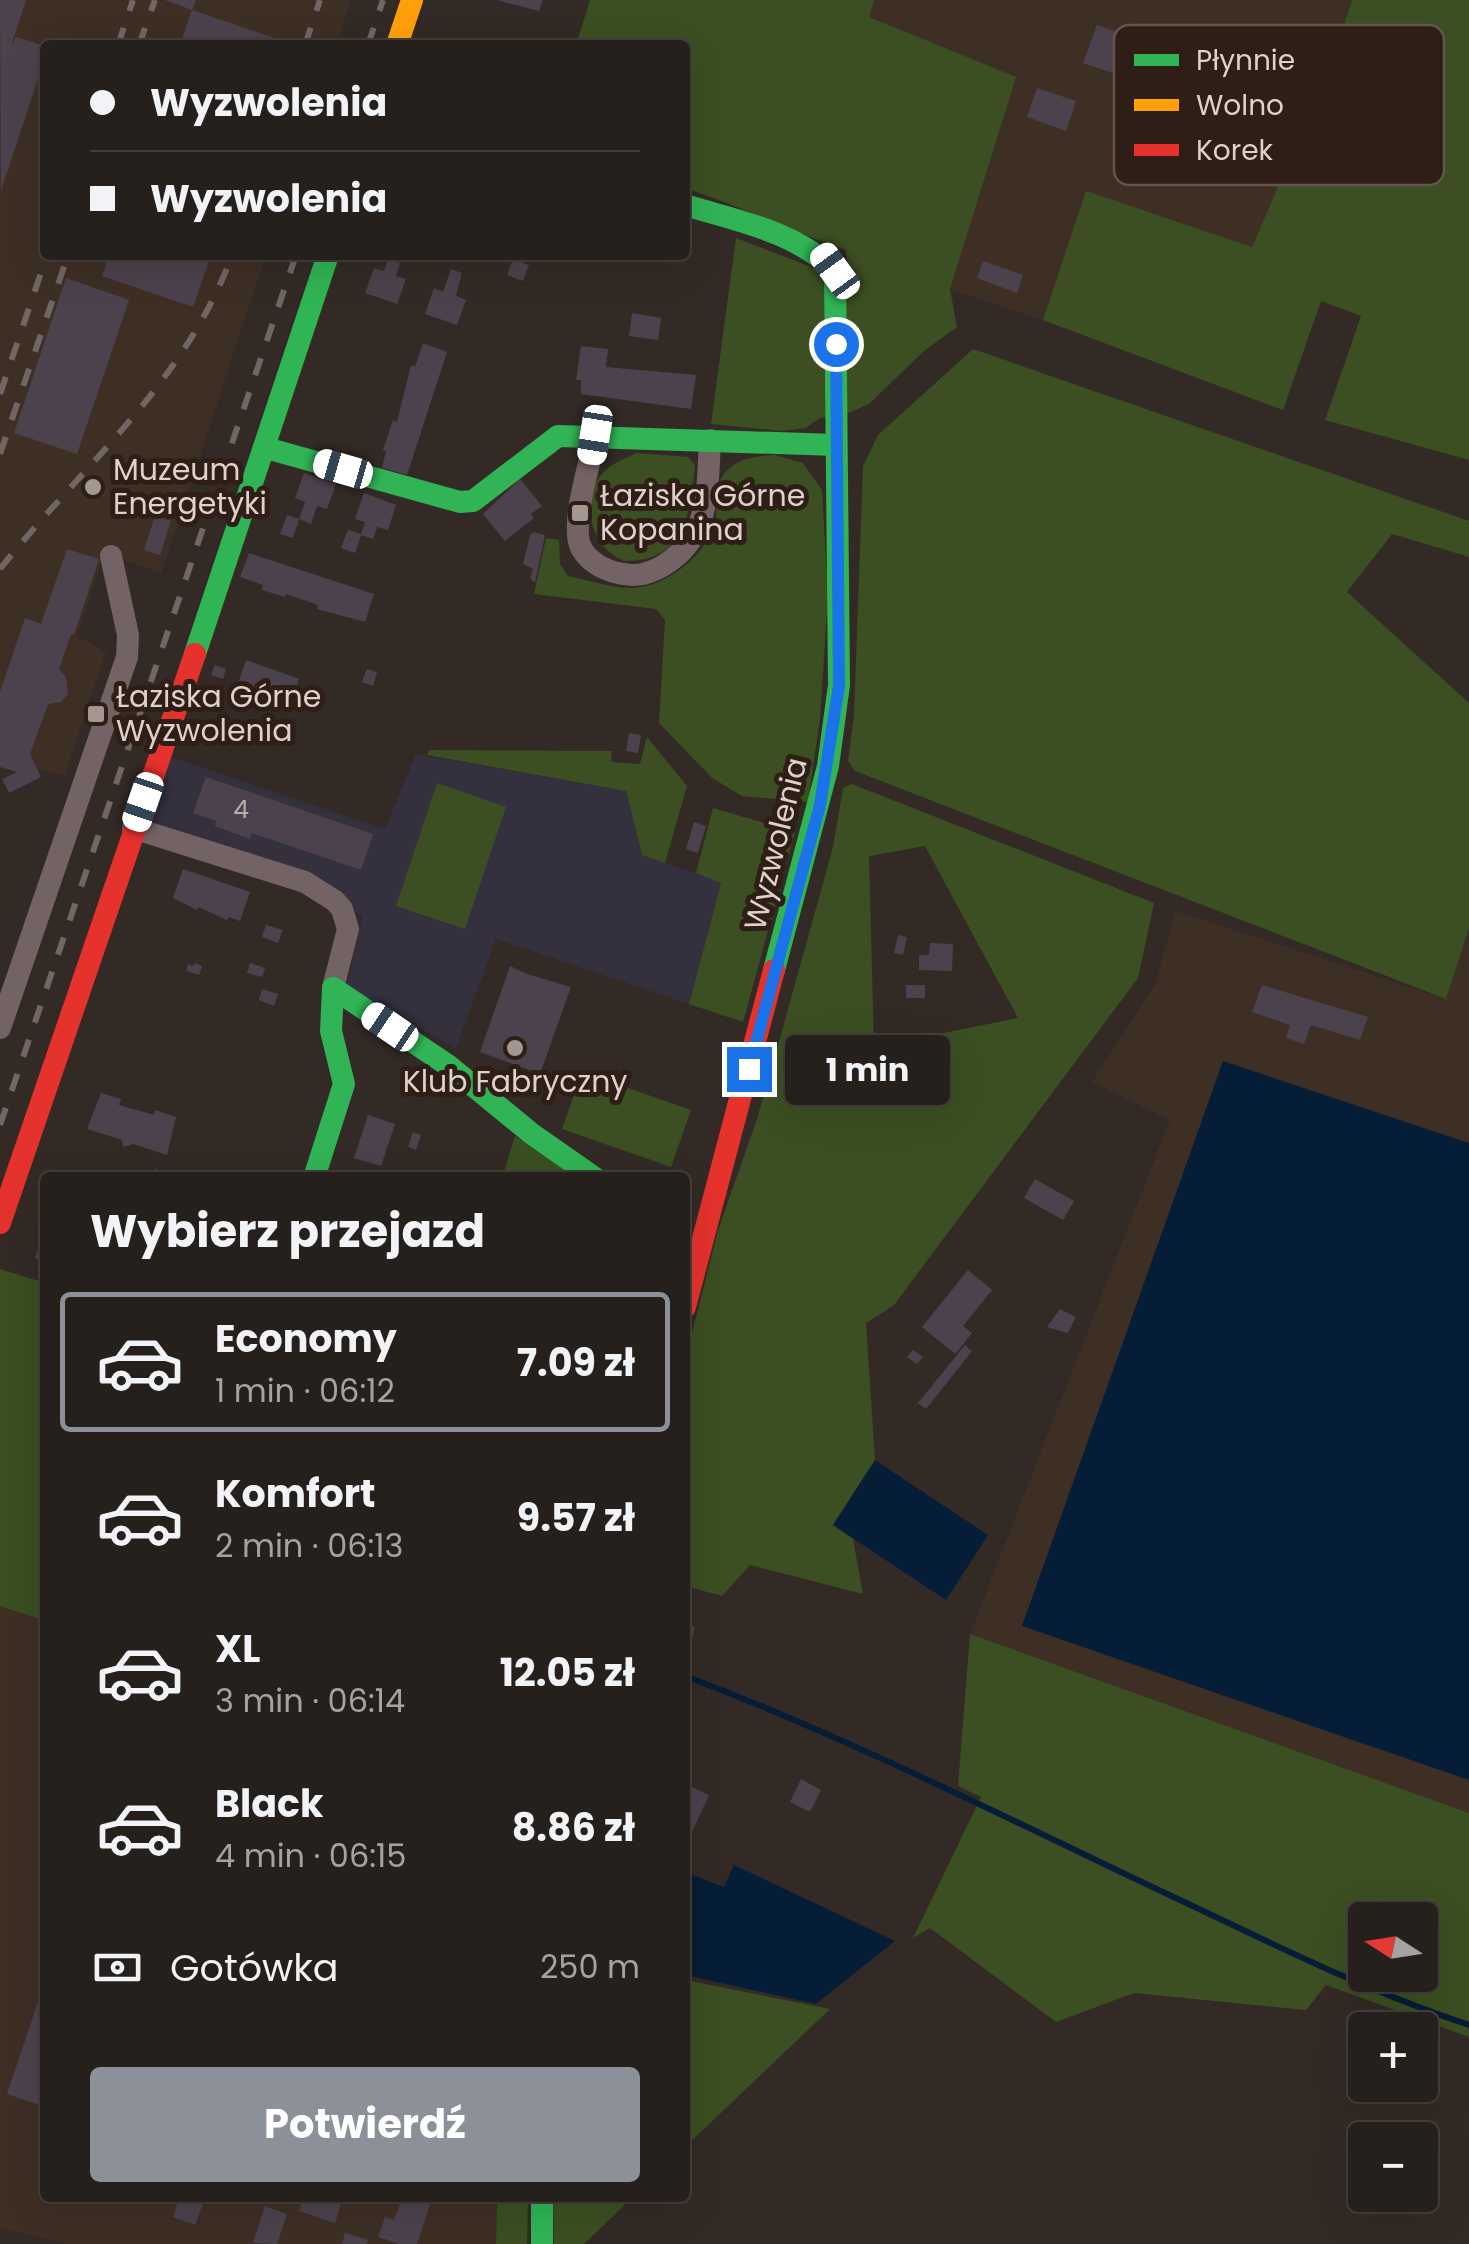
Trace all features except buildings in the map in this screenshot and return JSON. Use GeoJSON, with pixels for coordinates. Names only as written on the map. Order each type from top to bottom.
{"type":"FeatureCollection","features":[{"type":"Feature","properties":{"kind":"street"},"geometry":{"type":"LineString","coordinates":[[398,40],[412,0]]}},
{"type":"Feature","properties":{"kind":"street","name":"Wyzwolenia"},"geometry":{"type":"LineString","coordinates":[[690,208],[796,242],[823,255],[835,271],[839,686],[828,766],[693,1242]]}},
{"type":"Feature","properties":{"kind":"street"},"geometry":{"type":"LineString","coordinates":[[0,1223],[266,448],[326,260]]}},
{"type":"Feature","properties":{"kind":"street"},"geometry":{"type":"LineString","coordinates":[[595,435],[578,537],[586,558],[608,570],[640,574],[671,561],[692,538],[704,510],[710,440]]}},
{"type":"Feature","properties":{"kind":"street"},"geometry":{"type":"LineString","coordinates":[[266,448],[460,502],[473,501],[558,436],[836,445]]}},
{"type":"Feature","properties":{"kind":"street"},"geometry":{"type":"LineString","coordinates":[[0,1028],[127,657],[128,634],[111,556]]}},
{"type":"Feature","properties":{"kind":"street"},"geometry":{"type":"LineString","coordinates":[[134,828],[306,882],[342,909],[348,929],[332,988],[331,1031],[344,1084],[316,1172]]}},
{"type":"Feature","properties":{"kind":"street"},"geometry":{"type":"LineString","coordinates":[[332,988],[449,1066],[532,1134],[587,1172]]}},
{"type":"Feature","properties":{"kind":"street"},"geometry":{"type":"LineString","coordinates":[[542,2202],[542,2244]]}},
{"type":"Feature","properties":{"kind":"shaded area"},"geometry":{"type":"Polygon","coordinates":[[[0,0],[351,0],[338,40],[40,40],[40,260],[264,260],[161,573],[104,553],[77,636],[106,652],[65,775],[0,761],[0,0]]]}},
{"type":"Feature","properties":{"kind":"shaded area"},"geometry":{"type":"Polygon","coordinates":[[[874,0],[1352,0],[1344,25],[1114,25],[1114,185],[1279,185],[1252,247],[1087,192],[1043,320],[950,289],[1015,77],[869,17],[874,0]]]}},
{"type":"Feature","properties":{"kind":"shaded area"},"geometry":{"type":"Polygon","coordinates":[[[416,754],[626,791],[642,855],[721,882],[689,1004],[496,939],[456,1048],[346,989],[362,918],[319,879],[145,825],[171,757],[385,829],[416,754]]]}},
{"type":"Feature","properties":{"kind":"shaded area"},"geometry":{"type":"Polygon","coordinates":[[[1175,911],[1446,999],[1469,928],[1469,1813],[970,1634],[1170,1120],[1092,1082],[1156,983],[1175,911]]]}},
{"type":"Feature","properties":{"kind":"shaded area"},"geometry":{"type":"Polygon","coordinates":[[[0,1606],[40,1619],[40,2202],[497,2202],[496,2244],[68,2244],[0,2228],[0,1606]]]}},
{"type":"Feature","properties":{"kind":"green space"},"geometry":{"type":"Polygon","coordinates":[[[590,0],[874,0],[869,17],[1016,77],[950,289],[957,327],[924,351],[869,404],[848,413],[820,418],[805,428],[782,431],[711,424],[736,238],[848,281],[846,250],[690,190],[690,40],[578,40],[590,0]]]}},
{"type":"Feature","properties":{"kind":"green space"},"geometry":{"type":"Polygon","coordinates":[[[1352,0],[1469,0],[1469,460],[1325,420],[1361,316],[1321,301],[1283,410],[1043,320],[1086,191],[1252,247],[1279,185],[1444,185],[1444,25],[1344,25],[1352,0]]]}},
{"type":"Feature","properties":{"kind":"green space"},"geometry":{"type":"Polygon","coordinates":[[[973,349],[1469,521],[1469,557],[1392,534],[1347,592],[1469,703],[1469,928],[1446,999],[855,771],[848,761],[854,715],[863,466],[878,435],[973,349]]]}},
{"type":"Feature","properties":{"kind":"green space"},"geometry":{"type":"Polygon","coordinates":[[[636,453],[688,457],[695,465],[693,483],[686,517],[672,544],[644,559],[624,561],[613,555],[597,535],[592,523],[591,498],[605,470],[636,453]]]}},
{"type":"Feature","properties":{"kind":"green space"},"geometry":{"type":"Polygon","coordinates":[[[775,455],[803,463],[822,490],[828,597],[820,719],[808,802],[742,796],[712,778],[659,723],[665,620],[656,609],[534,594],[546,538],[559,540],[560,564],[568,576],[627,588],[669,577],[708,540],[716,517],[716,493],[724,474],[746,459],[775,455]]]}},
{"type":"Feature","properties":{"kind":"green space"},"geometry":{"type":"Polygon","coordinates":[[[647,737],[687,786],[665,863],[642,855],[626,791],[427,755],[429,750],[611,751],[612,762],[640,764],[647,737]]]}},
{"type":"Feature","properties":{"kind":"green space"},"geometry":{"type":"Polygon","coordinates":[[[437,783],[506,807],[465,929],[396,906],[437,783]]]}},
{"type":"Feature","properties":{"kind":"green space"},"geometry":{"type":"Polygon","coordinates":[[[852,784],[1154,903],[1138,978],[894,1305],[866,1323],[875,1460],[833,1525],[853,1539],[863,1594],[750,1565],[722,1596],[690,1587],[690,1341],[718,1230],[757,1119],[833,847],[843,788],[852,784]],[[925,846],[869,856],[874,1047],[1018,1018],[925,846]]]}},
{"type":"Feature","properties":{"kind":"green space"},"geometry":{"type":"Polygon","coordinates":[[[713,808],[795,832],[743,1022],[689,1004],[721,883],[696,873],[713,808]]]}},
{"type":"Feature","properties":{"kind":"green space"},"geometry":{"type":"Polygon","coordinates":[[[582,1072],[691,1110],[671,1167],[562,1129],[582,1072]]]}},
{"type":"Feature","properties":{"kind":"green space"},"geometry":{"type":"Polygon","coordinates":[[[515,1136],[570,1172],[504,1172],[515,1136]]]}},
{"type":"Feature","properties":{"kind":"green space"},"geometry":{"type":"Polygon","coordinates":[[[0,1269],[40,1281],[40,1619],[0,1606],[0,1269]]]}},
{"type":"Feature","properties":{"kind":"green space"},"geometry":{"type":"Polygon","coordinates":[[[970,1634],[1469,1813],[1469,2037],[1438,2026],[1438,2012],[1400,2012],[1326,1985],[1306,2010],[1134,1993],[1056,2022],[930,1928],[913,1938],[981,1797],[958,1786],[970,1634]]]}},
{"type":"Feature","properties":{"kind":"green space"},"geometry":{"type":"Polygon","coordinates":[[[690,1981],[830,2009],[690,2142],[690,1981]]]}},
{"type":"Feature","properties":{"kind":"green space"},"geometry":{"type":"Polygon","coordinates":[[[497,2202],[528,2202],[527,2244],[496,2244],[497,2202]]]}},
{"type":"Feature","properties":{"kind":"green space"},"geometry":{"type":"Polygon","coordinates":[[[553,2202],[628,2202],[584,2244],[554,2244],[553,2202]]]}},
{"type":"Feature","properties":{"kind":"water"},"geometry":{"type":"Polygon","coordinates":[[[1223,1061],[1469,1143],[1469,1780],[1022,1626],[1223,1061]]]}},
{"type":"Feature","properties":{"kind":"water"},"geometry":{"type":"Polygon","coordinates":[[[875,1460],[988,1535],[946,1600],[833,1525],[875,1460]]]}},
{"type":"Feature","properties":{"kind":"water"},"geometry":{"type":"Polygon","coordinates":[[[734,1865],[895,1941],[816,2004],[690,1976],[690,1874],[724,1887],[734,1865]]]}},
{"type":"Feature","properties":{"kind":"waterway"},"geometry":{"type":"LineString","coordinates":[[690,1678],[879,1758],[1332,1971],[1469,2025]]}},
{"type":"Feature","properties":{"kind":"railway"},"geometry":{"type":"LineString","coordinates":[[120,40],[133,0]]}},
{"type":"Feature","properties":{"kind":"railway"},"geometry":{"type":"LineString","coordinates":[[141,40],[155,0]]}},
{"type":"Feature","properties":{"kind":"railway"},"geometry":{"type":"LineString","coordinates":[[307,40],[320,0]]}},
{"type":"Feature","properties":{"kind":"railway"},"geometry":{"type":"LineString","coordinates":[[370,40],[383,0]]}},
{"type":"Feature","properties":{"kind":"railway"},"geometry":{"type":"LineString","coordinates":[[0,394],[45,260]]}},
{"type":"Feature","properties":{"kind":"railway"},"geometry":{"type":"LineString","coordinates":[[0,454],[66,260]]}},
{"type":"Feature","properties":{"kind":"railway"},"geometry":{"type":"LineString","coordinates":[[0,569],[160,383],[212,301],[230,260]]}},
{"type":"Feature","properties":{"kind":"railway"},"geometry":{"type":"LineString","coordinates":[[0,1125],[294,260]]}},
{"type":"Feature","properties":{"kind":"traffic: fast"},"geometry":{"type":"LineString","coordinates":[[690,206],[784,237],[835,271],[839,685],[828,766],[774,970]]}},
{"type":"Feature","properties":{"kind":"traffic: fast"},"geometry":{"type":"LineString","coordinates":[[195,654],[326,260]]}},
{"type":"Feature","properties":{"kind":"traffic: fast"},"geometry":{"type":"LineString","coordinates":[[266,448],[460,502],[473,501],[558,436],[836,445]]}},
{"type":"Feature","properties":{"kind":"traffic: fast"},"geometry":{"type":"LineString","coordinates":[[316,1172],[344,1084],[331,1031],[333,988],[449,1066],[532,1134],[586,1172]]}},
{"type":"Feature","properties":{"kind":"traffic: fast"},"geometry":{"type":"LineString","coordinates":[[542,2202],[542,2244]]}},
{"type":"Feature","properties":{"kind":"traffic: slow"},"geometry":{"type":"LineString","coordinates":[[399,40],[412,0]]}},
{"type":"Feature","properties":{"kind":"traffic: jam"},"geometry":{"type":"LineString","coordinates":[[0,1223],[195,654]]}},
{"type":"Feature","properties":{"kind":"traffic: jam"},"geometry":{"type":"LineString","coordinates":[[690,1288],[774,970]]}},
{"type":"Feature","properties":{"kind":"place","name":"Muzeum Energetyki"},"geometry":{"type":"Point","coordinates":[93,487]}},
{"type":"Feature","properties":{"kind":"place","name":"Łaziska Górne Kopanina"},"geometry":{"type":"Point","coordinates":[580,513]}},
{"type":"Feature","properties":{"kind":"place","name":"Łaziska Górne Wyzwolenia"},"geometry":{"type":"Point","coordinates":[96,714]}},
{"type":"Feature","properties":{"kind":"place","name":"Klub Fabryczny"},"geometry":{"type":"Point","coordinates":[515,1048]}},
{"type":"Feature","properties":{"kind":"route"},"geometry":{"type":"LineString","coordinates":[[749,1069],[820,805],[839,686],[836,344]]}}]}
